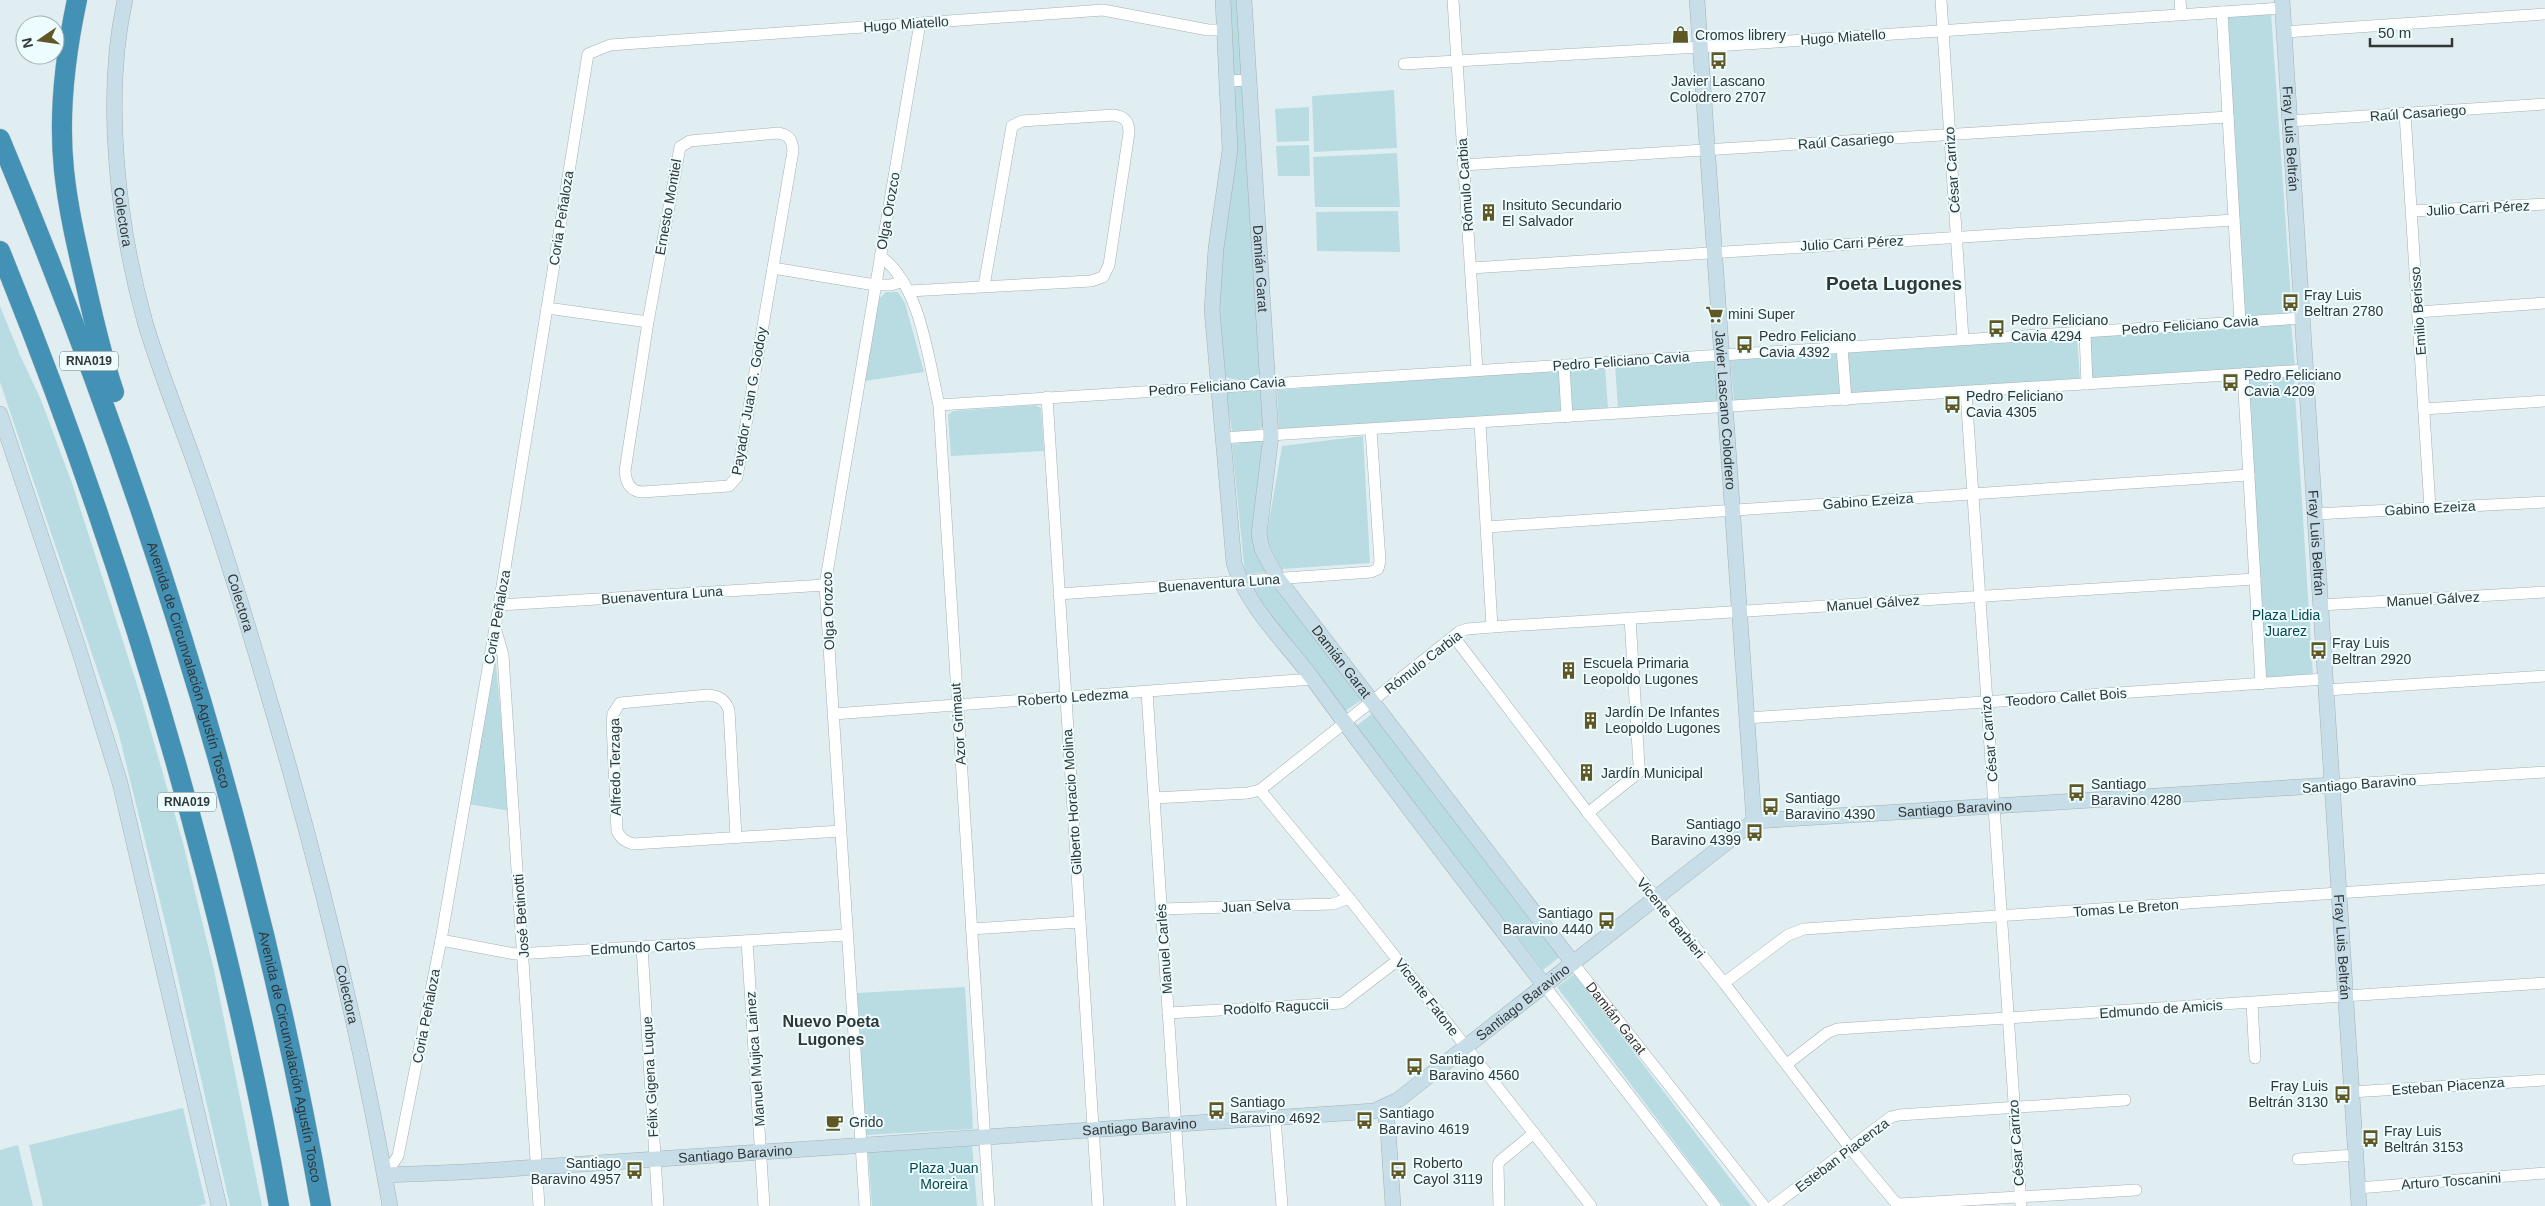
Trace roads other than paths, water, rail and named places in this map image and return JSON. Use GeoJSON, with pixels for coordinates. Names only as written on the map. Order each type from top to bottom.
{"type":"FeatureCollection","features":[{"type":"Feature","properties":{"kind":"highway"},"geometry":{"type":"LineString","coordinates":[[77,0],[68,41],[62,93],[62,144],[66,192],[104,360],[152,500],[167,586]]}},
{"type":"Feature","properties":{"kind":"highway","name":"Avenida de Circunvalación Agustín Tosco"},"geometry":{"type":"LineString","coordinates":[[0,139],[97,382],[167,586],[205,713],[259,914],[295,1072],[321,1206]]}},
{"type":"Feature","properties":{"kind":"highway","name":"RNA019"},"geometry":{"type":"LineString","coordinates":[[0,251],[60,408],[125,594],[178,771],[232,980],[279,1206]]}},
{"type":"Feature","properties":{"kind":"highway"},"geometry":{"type":"LineString","coordinates":[[0,283],[12,315],[60,408]]}},
{"type":"Feature","properties":{"kind":"main road","name":"Colectora"},"geometry":{"type":"LineString","coordinates":[[125,0],[117,45],[115,109],[122,203],[132,266],[153,347],[218,531],[290,772],[361,1058],[390,1206]]}},
{"type":"Feature","properties":{"kind":"main road"},"geometry":{"type":"LineString","coordinates":[[1223,0],[1230,150],[1216,248],[1212,295],[1222,438],[1234,563],[1240,581],[1250,600],[1313,679],[1344,723],[1544,985]]}},
{"type":"Feature","properties":{"kind":"main road","name":"Damián Garat"},"geometry":{"type":"LineString","coordinates":[[1244,0],[1271,436],[1259,534],[1262,549],[1278,579],[1573,963]]}},
{"type":"Feature","properties":{"kind":"main road","name":"Javier Lascano Colodrero"},"geometry":{"type":"LineString","coordinates":[[1697,0],[1754,821]]}},
{"type":"Feature","properties":{"kind":"main road","name":"Fray Luis Beltrán"},"geometry":{"type":"LineString","coordinates":[[2282,4],[2359,1206]]}},
{"type":"Feature","properties":{"kind":"main road"},"geometry":{"type":"LineString","coordinates":[[0,414],[85,668],[120,784],[219,1206]]}},
{"type":"Feature","properties":{"kind":"main road","name":"Santiago Baravino"},"geometry":{"type":"LineString","coordinates":[[384,1175],[536,1167],[1365,1113],[1384,1109],[1398,1100],[1754,821],[2332,785]]}},
{"type":"Feature","properties":{"kind":"main road"},"geometry":{"type":"LineString","coordinates":[[1384,1109],[1388,1129],[1393,1206]]}},
{"type":"Feature","properties":{"kind":"street","name":"Rómulo Carbia"},"geometry":{"type":"LineString","coordinates":[[1453,0],[1477,370]]}},
{"type":"Feature","properties":{"kind":"street","name":"César Carrizo"},"geometry":{"type":"LineString","coordinates":[[1941,0],[1963,339]]}},
{"type":"Feature","properties":{"kind":"street"},"geometry":{"type":"LineString","coordinates":[[2180,0],[2181,14]]}},
{"type":"Feature","properties":{"kind":"street","name":"Hugo Miatello"},"geometry":{"type":"LineString","coordinates":[[1404,64],[1700,47],[2222,12],[2282,4]]}},
{"type":"Feature","properties":{"kind":"street","name":"Hugo Miatello"},"geometry":{"type":"LineString","coordinates":[[588,54],[610,45],[920,23],[1103,5],[1208,30],[1225,30]]}},
{"type":"Feature","properties":{"kind":"street"},"geometry":{"type":"LineString","coordinates":[[2222,12],[2240,322]]}},
{"type":"Feature","properties":{"kind":"street"},"geometry":{"type":"LineString","coordinates":[[2284,32],[2545,14]]}},
{"type":"Feature","properties":{"kind":"street","name":"Olga Orozco"},"geometry":{"type":"LineString","coordinates":[[865,1206],[825,585],[920,23]]}},
{"type":"Feature","properties":{"kind":"street","name":"Coria Peñaloza"},"geometry":{"type":"LineString","coordinates":[[384,1175],[398,1156],[441,940],[499,605],[588,54]]}},
{"type":"Feature","properties":{"kind":"street"},"geometry":{"type":"LineString","coordinates":[[1228,81],[1249,80]]}},
{"type":"Feature","properties":{"kind":"street","name":"Raúl Casariego"},"geometry":{"type":"LineString","coordinates":[[2290,121],[2545,104]]}},
{"type":"Feature","properties":{"kind":"street","name":"Emilio Berisso"},"geometry":{"type":"LineString","coordinates":[[2406,113],[2430,508]]}},
{"type":"Feature","properties":{"kind":"street"},"geometry":{"type":"LineString","coordinates":[[772,268],[875,286],[984,286],[1091,281],[1103,277],[1110,265],[1129,133],[1128,122],[1124,118],[1114,115],[1022,121],[1012,126],[984,286]]}},
{"type":"Feature","properties":{"kind":"street","name":"Raúl Casariego"},"geometry":{"type":"LineString","coordinates":[[1464,165],[2228,117]]}},
{"type":"Feature","properties":{"kind":"street","name":"Ernesto Montiel"},"geometry":{"type":"LineString","coordinates":[[648,322],[678,151],[684,143],[778,133],[789,137],[792,141],[793,151],[772,268]]}},
{"type":"Feature","properties":{"kind":"street","name":"Julio Carri Pérez"},"geometry":{"type":"LineString","coordinates":[[2412,211],[2545,204]]}},
{"type":"Feature","properties":{"kind":"street","name":"Julio Carri Pérez"},"geometry":{"type":"LineString","coordinates":[[1471,268],[1713,251],[2234,220]]}},
{"type":"Feature","properties":{"kind":"street","name":"Azor Grimaut"},"geometry":{"type":"LineString","coordinates":[[880,256],[890,263],[906,286],[924,339],[939,405],[989,1206]]}},
{"type":"Feature","properties":{"kind":"street","name":"Payador Juan G. Godoy"},"geometry":{"type":"LineString","coordinates":[[648,322],[625,471],[628,485],[642,492],[729,486],[737,477],[772,268]]}},
{"type":"Feature","properties":{"kind":"street"},"geometry":{"type":"LineString","coordinates":[[2418,312],[2545,303]]}},
{"type":"Feature","properties":{"kind":"street"},"geometry":{"type":"LineString","coordinates":[[547,308],[648,322]]}},
{"type":"Feature","properties":{"kind":"street","name":"Pedro Feliciano Cavia"},"geometry":{"type":"LineString","coordinates":[[939,405],[1268,382],[2303,318]]}},
{"type":"Feature","properties":{"kind":"street"},"geometry":{"type":"LineString","coordinates":[[2085,332],[2087,384]]}},
{"type":"Feature","properties":{"kind":"street"},"geometry":{"type":"LineString","coordinates":[[1842,347],[1846,400]]}},
{"type":"Feature","properties":{"kind":"street"},"geometry":{"type":"LineString","coordinates":[[1564,365],[1567,417]]}},
{"type":"Feature","properties":{"kind":"street"},"geometry":{"type":"LineString","coordinates":[[1222,438],[2306,370]]}},
{"type":"Feature","properties":{"kind":"street"},"geometry":{"type":"LineString","coordinates":[[2243,374],[2261,684]]}},
{"type":"Feature","properties":{"kind":"street","name":"César Carrizo"},"geometry":{"type":"LineString","coordinates":[[1966,392],[2020,1201]]}},
{"type":"Feature","properties":{"kind":"street","name":"Gilberto Horacio Molina"},"geometry":{"type":"LineString","coordinates":[[1047,397],[1098,1206]]}},
{"type":"Feature","properties":{"kind":"street"},"geometry":{"type":"LineString","coordinates":[[2424,409],[2545,401]]}},
{"type":"Feature","properties":{"kind":"street"},"geometry":{"type":"LineString","coordinates":[[1480,423],[1492,626]]}},
{"type":"Feature","properties":{"kind":"street","name":"Buenaventura Luna"},"geometry":{"type":"LineString","coordinates":[[1059,594],[1371,572],[1378,569],[1380,561],[1371,430]]}},
{"type":"Feature","properties":{"kind":"street","name":"Gabino Ezeiza"},"geometry":{"type":"LineString","coordinates":[[1487,527],[2249,475]]}},
{"type":"Feature","properties":{"kind":"street","name":"Gabino Ezeiza"},"geometry":{"type":"LineString","coordinates":[[2315,514],[2545,502]]}},
{"type":"Feature","properties":{"kind":"street","name":"Manuel Gálvez"},"geometry":{"type":"LineString","coordinates":[[1492,626],[2255,579]]}},
{"type":"Feature","properties":{"kind":"street","name":"Buenaventura Luna"},"geometry":{"type":"LineString","coordinates":[[499,605],[825,585]]}},
{"type":"Feature","properties":{"kind":"street","name":"Manuel Gálvez"},"geometry":{"type":"LineString","coordinates":[[2321,605],[2545,592]]}},
{"type":"Feature","properties":{"kind":"street"},"geometry":{"type":"LineString","coordinates":[[1588,813],[1634,777],[1638,773],[1640,765],[1630,618]]}},
{"type":"Feature","properties":{"kind":"street","name":"Rómulo Carbia"},"geometry":{"type":"LineString","coordinates":[[1260,790],[1454,638],[1467,629],[1492,626]]}},
{"type":"Feature","properties":{"kind":"street","name":"José Betinotti"},"geometry":{"type":"LineString","coordinates":[[495,627],[503,655],[539,1206]]}},
{"type":"Feature","properties":{"kind":"street","name":"Vicente Barbieri"},"geometry":{"type":"LineString","coordinates":[[1454,638],[1655,899],[1724,982],[1850,1148],[1890,1197],[1900,1204],[2020,1201]]}},
{"type":"Feature","properties":{"kind":"street","name":"Teodoro Callet Bois"},"geometry":{"type":"LineString","coordinates":[[1747,718],[2261,684],[2326,685],[2545,676]]}},
{"type":"Feature","properties":{"kind":"street","name":"Roberto Ledezma"},"geometry":{"type":"LineString","coordinates":[[833,714],[1313,679]]}},
{"type":"Feature","properties":{"kind":"street","name":"Manuel Carlés"},"geometry":{"type":"LineString","coordinates":[[1147,692],[1181,1206]]}},
{"type":"Feature","properties":{"kind":"street","name":"Alfredo Terzaga"},"geometry":{"type":"LineString","coordinates":[[736,837],[729,710],[721,698],[708,695],[620,703],[613,714],[612,722],[617,831],[620,838],[633,844],[840,832]]}},
{"type":"Feature","properties":{"kind":"street","name":"Santiago Baravino"},"geometry":{"type":"LineString","coordinates":[[2332,785],[2545,772]]}},
{"type":"Feature","properties":{"kind":"street"},"geometry":{"type":"LineString","coordinates":[[1154,798],[1248,793],[1260,790]]}},
{"type":"Feature","properties":{"kind":"street","name":"Vicente Fatone"},"geometry":{"type":"LineString","coordinates":[[1260,790],[1349,898],[1591,1206]]}},
{"type":"Feature","properties":{"kind":"street","name":"Tomas Le Breton"},"geometry":{"type":"LineString","coordinates":[[1724,982],[1788,935],[1804,929],[2545,880]]}},
{"type":"Feature","properties":{"kind":"street","name":"Juan Selva"},"geometry":{"type":"LineString","coordinates":[[1162,909],[1333,904],[1349,898]]}},
{"type":"Feature","properties":{"kind":"street"},"geometry":{"type":"LineString","coordinates":[[971,929],[1080,922]]}},
{"type":"Feature","properties":{"kind":"street","name":"Edmundo Cartos"},"geometry":{"type":"LineString","coordinates":[[441,940],[506,953],[524,954],[847,935]]}},
{"type":"Feature","properties":{"kind":"street","name":"Manuel Mujica Lainez"},"geometry":{"type":"LineString","coordinates":[[747,941],[762,1151],[764,1206]]}},
{"type":"Feature","properties":{"kind":"street","name":"Félix Gigena Luque"},"geometry":{"type":"LineString","coordinates":[[642,947],[658,1206]]}},
{"type":"Feature","properties":{"kind":"street","name":"Rodolfo Raguccii"},"geometry":{"type":"LineString","coordinates":[[1168,1013],[1342,1004],[1398,960]]}},
{"type":"Feature","properties":{"kind":"street","name":"Damián Garat"},"geometry":{"type":"LineString","coordinates":[[1573,963],[1764,1206]]}},
{"type":"Feature","properties":{"kind":"street","name":"Edmundo de Amicis"},"geometry":{"type":"LineString","coordinates":[[1787,1064],[1828,1033],[1838,1029],[2545,983]]}},
{"type":"Feature","properties":{"kind":"street"},"geometry":{"type":"LineString","coordinates":[[1544,985],[1715,1206]]}},
{"type":"Feature","properties":{"kind":"street"},"geometry":{"type":"LineString","coordinates":[[2252,1003],[2255,1058]]}},
{"type":"Feature","properties":{"kind":"street","name":"Esteban Piacenza"},"geometry":{"type":"LineString","coordinates":[[2352,1092],[2545,1080]]}},
{"type":"Feature","properties":{"kind":"street","name":"Esteban Piacenza"},"geometry":{"type":"LineString","coordinates":[[1772,1206],[1885,1121],[1900,1115],[2125,1100]]}},
{"type":"Feature","properties":{"kind":"street"},"geometry":{"type":"LineString","coordinates":[[1275,1119],[1282,1206]]}},
{"type":"Feature","properties":{"kind":"street"},"geometry":{"type":"LineString","coordinates":[[1499,1206],[1498,1165],[1500,1161],[1534,1133]]}},
{"type":"Feature","properties":{"kind":"street"},"geometry":{"type":"LineString","coordinates":[[2298,1159],[2355,1156]]}},
{"type":"Feature","properties":{"kind":"street","name":"Arturo Toscanini"},"geometry":{"type":"LineString","coordinates":[[2358,1188],[2545,1173]]}},
{"type":"Feature","properties":{"kind":"street"},"geometry":{"type":"LineString","coordinates":[[2020,1201],[2136,1190]]}},
{"type":"Feature","properties":{"kind":"place","name":"Cromos librery"},"geometry":{"type":"Point","coordinates":[1681,35]}},
{"type":"Feature","properties":{"kind":"place","name":"Javier Lascano Colodrero 2707"},"geometry":{"type":"Point","coordinates":[1718,61]}},
{"type":"Feature","properties":{"kind":"place","name":"Insituto Secundario El Salvador"},"geometry":{"type":"Point","coordinates":[1488,213]}},
{"type":"Feature","properties":{"kind":"place","name":"Fray Luis Beltran 2780"},"geometry":{"type":"Point","coordinates":[2290,303]}},
{"type":"Feature","properties":{"kind":"place","name":"mini Super"},"geometry":{"type":"Point","coordinates":[1714,314]}},
{"type":"Feature","properties":{"kind":"place","name":"Pedro Feliciano Cavia 4294"},"geometry":{"type":"Point","coordinates":[1997,328]}},
{"type":"Feature","properties":{"kind":"place","name":"Pedro Feliciano Cavia 4392"},"geometry":{"type":"Point","coordinates":[1745,344]}},
{"type":"Feature","properties":{"kind":"place","name":"Pedro Feliciano Cavia 4209"},"geometry":{"type":"Point","coordinates":[2230,383]}},
{"type":"Feature","properties":{"kind":"place","name":"Pedro Feliciano Cavia 4305"},"geometry":{"type":"Point","coordinates":[1952,404]}},
{"type":"Feature","properties":{"kind":"place","name":"Fray Luis Beltran 2920"},"geometry":{"type":"Point","coordinates":[2318,651]}},
{"type":"Feature","properties":{"kind":"place","name":"Escuela Primaria Leopoldo Lugones"},"geometry":{"type":"Point","coordinates":[1569,671]}},
{"type":"Feature","properties":{"kind":"place","name":"Jardín De Infantes Leopoldo Lugones"},"geometry":{"type":"Point","coordinates":[1591,720]}},
{"type":"Feature","properties":{"kind":"place","name":"Jardín Municipal"},"geometry":{"type":"Point","coordinates":[1587,773]}},
{"type":"Feature","properties":{"kind":"place","name":"Santiago Baravino 4280"},"geometry":{"type":"Point","coordinates":[2077,792]}},
{"type":"Feature","properties":{"kind":"place","name":"Santiago Baravino 4390"},"geometry":{"type":"Point","coordinates":[1771,806]}},
{"type":"Feature","properties":{"kind":"place","name":"Santiago Baravino 4399"},"geometry":{"type":"Point","coordinates":[1755,832]}},
{"type":"Feature","properties":{"kind":"place","name":"Santiago Baravino 4440"},"geometry":{"type":"Point","coordinates":[1607,921]}},
{"type":"Feature","properties":{"kind":"place","name":"Santiago Baravino 4560"},"geometry":{"type":"Point","coordinates":[1415,1067]}},
{"type":"Feature","properties":{"kind":"place","name":"Fray Luis Beltrán 3130"},"geometry":{"type":"Point","coordinates":[2342,1094]}},
{"type":"Feature","properties":{"kind":"place","name":"Santiago Baravino 4692"},"geometry":{"type":"Point","coordinates":[1216,1110]}},
{"type":"Feature","properties":{"kind":"place","name":"Santiago Baravino 4619"},"geometry":{"type":"Point","coordinates":[1365,1121]}},
{"type":"Feature","properties":{"kind":"place","name":"Grido"},"geometry":{"type":"Point","coordinates":[835,1122]}},
{"type":"Feature","properties":{"kind":"place","name":"Fray Luis Beltrán 3153"},"geometry":{"type":"Point","coordinates":[2370,1139]}},
{"type":"Feature","properties":{"kind":"place","name":"Santiago Baravino 4957"},"geometry":{"type":"Point","coordinates":[635,1171]}},
{"type":"Feature","properties":{"kind":"place","name":"Roberto Cayol 3119"},"geometry":{"type":"Point","coordinates":[1399,1171]}},
{"type":"Feature","properties":{"kind":"district","name":"Poeta Lugones"},"geometry":{"type":"Point","coordinates":[1894,283]}},
{"type":"Feature","properties":{"kind":"district","name":"Nuevo Poeta Lugones"},"geometry":{"type":"Point","coordinates":[831,1030]}},
{"type":"Feature","properties":{"kind":"park label","name":"Plaza Lidia Juarez"},"geometry":{"type":"Point","coordinates":[2286,624]}},
{"type":"Feature","properties":{"kind":"park label","name":"Plaza Juan Moreira"},"geometry":{"type":"Point","coordinates":[944,1176]}}]}
